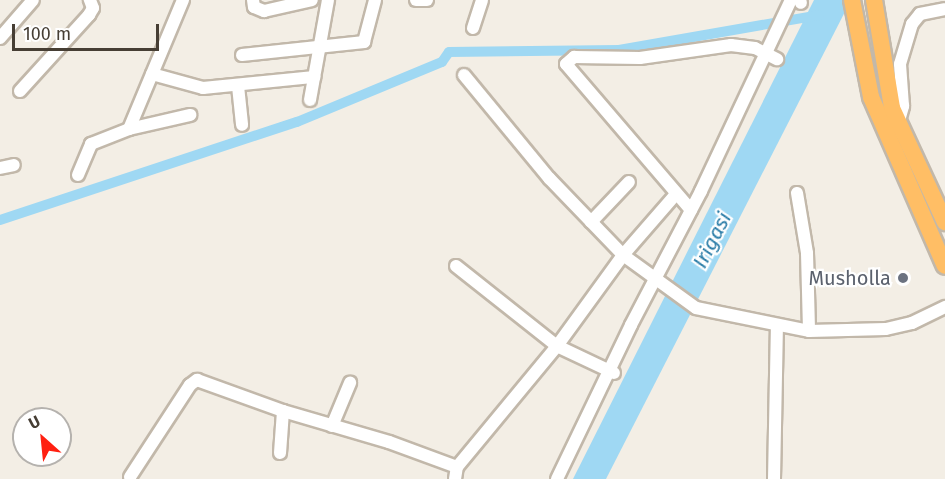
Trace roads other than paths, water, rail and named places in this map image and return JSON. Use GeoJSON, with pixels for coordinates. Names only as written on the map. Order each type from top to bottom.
{"type":"FeatureCollection","features":[{"type":"Feature","properties":{"kind":"highway"},"geometry":{"type":"LineString","coordinates":[[875,5],[888,94],[898,125],[945,222]]}},
{"type":"Feature","properties":{"kind":"highway"},"geometry":{"type":"LineString","coordinates":[[853,7],[874,106],[945,267]]}},
{"type":"Feature","properties":{"kind":"street"},"geometry":{"type":"LineString","coordinates":[[0,38],[33,0]]}},
{"type":"Feature","properties":{"kind":"street"},"geometry":{"type":"LineString","coordinates":[[20,91],[89,15],[93,8],[90,0]]}},
{"type":"Feature","properties":{"kind":"street"},"geometry":{"type":"LineString","coordinates":[[129,129],[183,0]]}},
{"type":"Feature","properties":{"kind":"street"},"geometry":{"type":"LineString","coordinates":[[253,0],[254,7],[264,11],[312,0]]}},
{"type":"Feature","properties":{"kind":"street"},"geometry":{"type":"LineString","coordinates":[[310,100],[328,0]]}},
{"type":"Feature","properties":{"kind":"street"},"geometry":{"type":"LineString","coordinates":[[242,55],[364,42],[375,0]]}},
{"type":"Feature","properties":{"kind":"street"},"geometry":{"type":"LineString","coordinates":[[416,0],[427,0]]}},
{"type":"Feature","properties":{"kind":"street"},"geometry":{"type":"LineString","coordinates":[[473,28],[482,0]]}},
{"type":"Feature","properties":{"kind":"street"},"geometry":{"type":"LineString","coordinates":[[557,479],[613,371],[655,280],[798,1]]}},
{"type":"Feature","properties":{"kind":"street"},"geometry":{"type":"LineString","coordinates":[[898,125],[903,106],[900,64],[912,24],[920,14],[945,9]]}},
{"type":"Feature","properties":{"kind":"street"},"geometry":{"type":"LineString","coordinates":[[691,210],[571,74],[567,61],[574,57],[640,58],[731,45],[771,56]]}},
{"type":"Feature","properties":{"kind":"street"},"geometry":{"type":"LineString","coordinates":[[152,74],[203,88],[314,77]]}},
{"type":"Feature","properties":{"kind":"street"},"geometry":{"type":"LineString","coordinates":[[464,75],[591,222],[623,255],[696,308],[777,327],[809,331],[886,329],[912,323],[945,308]]}},
{"type":"Feature","properties":{"kind":"street"},"geometry":{"type":"LineString","coordinates":[[238,86],[242,125]]}},
{"type":"Feature","properties":{"kind":"street"},"geometry":{"type":"LineString","coordinates":[[78,175],[92,144],[129,129],[190,115]]}},
{"type":"Feature","properties":{"kind":"street"},"geometry":{"type":"LineString","coordinates":[[0,168],[14,165]]}},
{"type":"Feature","properties":{"kind":"street"},"geometry":{"type":"LineString","coordinates":[[591,222],[629,182]]}},
{"type":"Feature","properties":{"kind":"street"},"geometry":{"type":"LineString","coordinates":[[797,193],[807,253],[809,331]]}},
{"type":"Feature","properties":{"kind":"street"},"geometry":{"type":"LineString","coordinates":[[130,477],[190,385],[197,380],[332,426],[456,473],[557,346],[623,255],[676,194]]}},
{"type":"Feature","properties":{"kind":"street"},"geometry":{"type":"LineString","coordinates":[[456,266],[557,346],[613,371]]}},
{"type":"Feature","properties":{"kind":"street"},"geometry":{"type":"LineString","coordinates":[[774,479],[777,327]]}},
{"type":"Feature","properties":{"kind":"street"},"geometry":{"type":"LineString","coordinates":[[332,426],[350,383]]}},
{"type":"Feature","properties":{"kind":"street"},"geometry":{"type":"LineString","coordinates":[[280,453],[283,411]]}},
{"type":"Feature","properties":{"kind":"water","name":"Irigasi"},"geometry":{"type":"Polygon","coordinates":[[[814,0],[851,0],[606,479],[573,479],[814,0]]]}},
{"type":"Feature","properties":{"kind":"waterway"},"geometry":{"type":"LineString","coordinates":[[0,220],[297,122],[442,62],[449,52],[619,50],[819,15]]}},
{"type":"Feature","properties":{"kind":"place","name":"Musholla"},"geometry":{"type":"Point","coordinates":[903,278]}}]}
